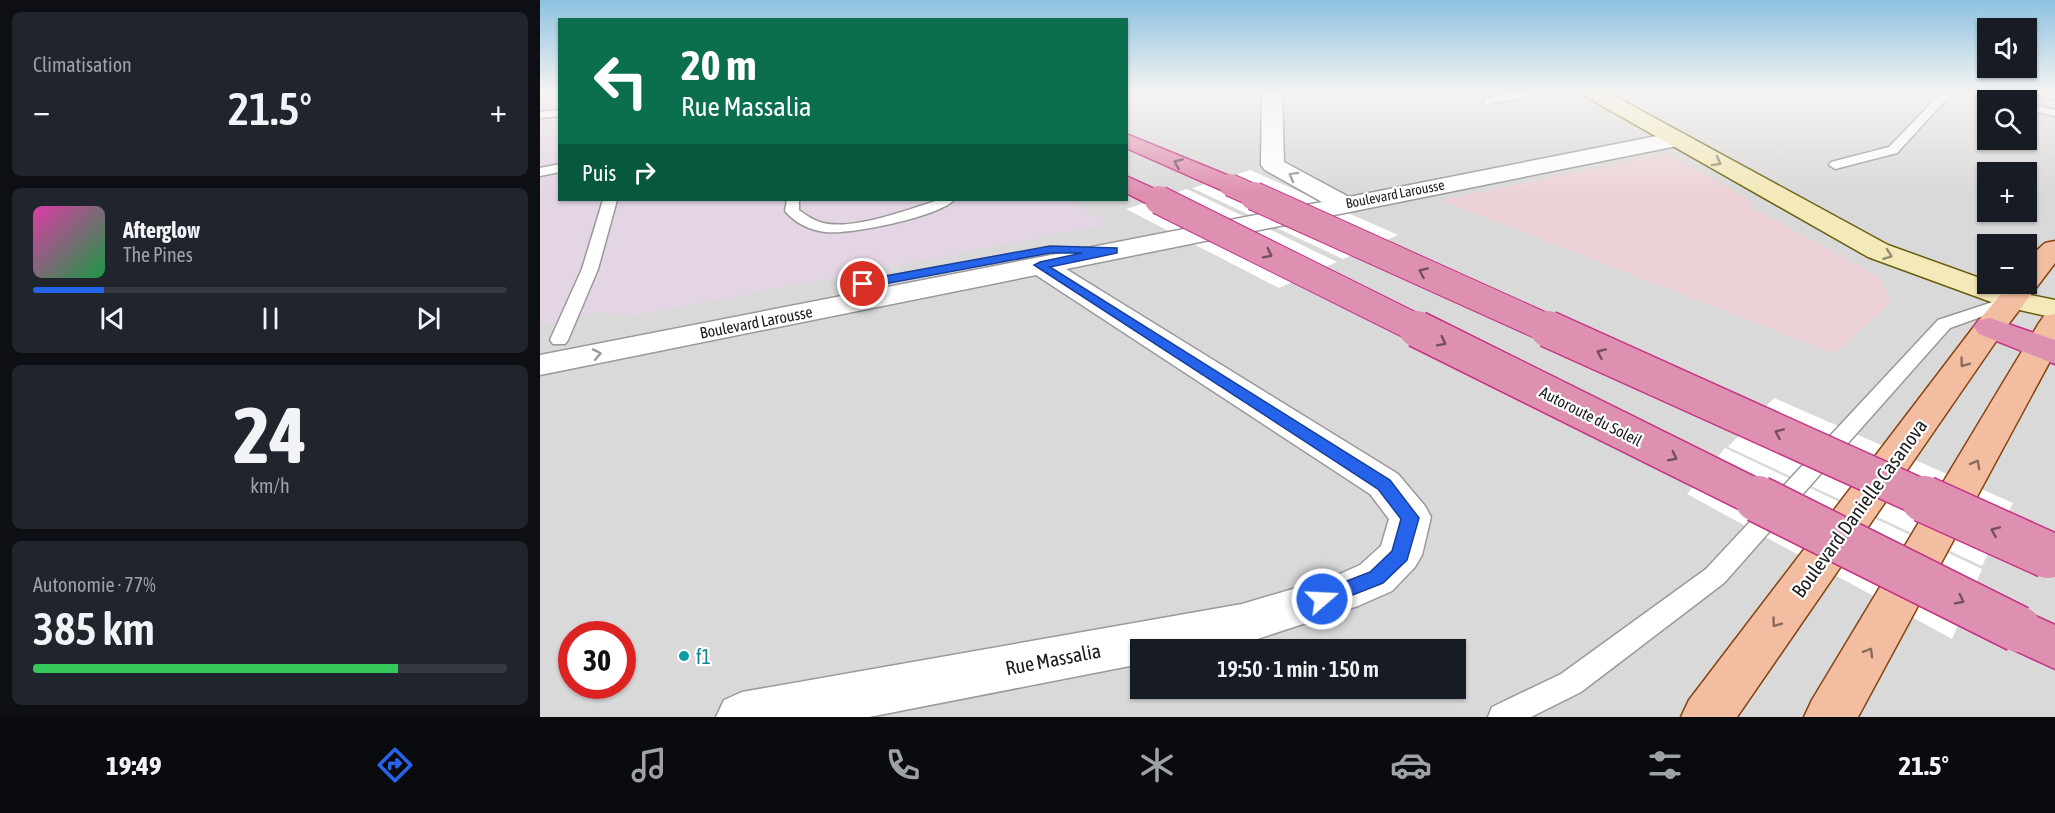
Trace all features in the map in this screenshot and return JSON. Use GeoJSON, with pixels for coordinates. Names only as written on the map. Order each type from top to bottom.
{"type":"FeatureCollection","features":[{"type":"Feature","properties":{"kind":"highway"},"geometry":{"type":"LineString","coordinates":[[1128,141],[2051,556]]}},
{"type":"Feature","properties":{"kind":"highway","name":"Autoroute du Soleil"},"geometry":{"type":"LineString","coordinates":[[1128,184],[2037,639]]}},
{"type":"Feature","properties":{"kind":"highway"},"geometry":{"type":"LineString","coordinates":[[2014,298],[2051,341]]}},
{"type":"Feature","properties":{"kind":"main road","name":"Boulevard Danielle Casanova"},"geometry":{"type":"LineString","coordinates":[[1707,717],[2041,260],[2055,249]]}},
{"type":"Feature","properties":{"kind":"main road"},"geometry":{"type":"LineString","coordinates":[[1835,710],[2051,341]]}},
{"type":"Feature","properties":{"kind":"street"},"geometry":{"type":"LineString","coordinates":[[1272,125],[1273,165],[1344,204]]}},
{"type":"Feature","properties":{"kind":"street"},"geometry":{"type":"LineString","coordinates":[[1651,125],[1878,251],[2014,298],[2055,309]]}},
{"type":"Feature","properties":{"kind":"street","name":"Boulevard Larousse"},"geometry":{"type":"LineString","coordinates":[[540,365],[1344,204],[1677,140]]}},
{"type":"Feature","properties":{"kind":"street","name":"Boulevard Larousse"},"geometry":{"type":"LineString","coordinates":[[550,342],[1050,249],[1113,251]]}},
{"type":"Feature","properties":{"kind":"street","name":"Rue Massalia"},"geometry":{"type":"LineString","coordinates":[[742,717],[1242,624],[1376,578],[1400,555],[1410,518],[1384,484],[1040,265]]}},
{"type":"Feature","properties":{"kind":"lane"},"geometry":{"type":"LineString","coordinates":[[1835,165],[1893,150],[1917,125]]}},
{"type":"Feature","properties":{"kind":"lane"},"geometry":{"type":"LineString","coordinates":[[540,172],[558,168]]}},
{"type":"Feature","properties":{"kind":"lane"},"geometry":{"type":"LineString","coordinates":[[550,342],[590,269],[610,201]]}},
{"type":"Feature","properties":{"kind":"lane"},"geometry":{"type":"LineString","coordinates":[[793,201],[792,211],[806,222],[829,228],[876,222],[915,213],[945,201]]}},
{"type":"Feature","properties":{"kind":"lane"},"geometry":{"type":"LineString","coordinates":[[1502,717],[1571,684],[1715,576],[1944,324],[2014,298]]}},
{"type":"Feature","properties":{"kind":"shaded area"},"geometry":{"type":"Polygon","coordinates":[[[540,125],[558,125],[558,201],[1128,201],[1128,125],[1977,125],[1977,150],[2037,150],[2037,125],[2055,125],[2055,717],[540,717],[540,125]]]}},
{"type":"Feature","properties":{"kind":"shaded area"},"geometry":{"type":"Polygon","coordinates":[[[540,125],[558,125],[558,201],[1070,201],[1111,224],[633,316],[600,312],[540,326],[540,125]]]}},
{"type":"Feature","properties":{"kind":"shaded area"},"geometry":{"type":"Polygon","coordinates":[[[1667,153],[1755,203],[1749,206],[1877,276],[1892,301],[1835,354],[1441,200],[1667,153]]]}},
{"type":"Feature","properties":{"kind":"pier"},"geometry":{"type":"Polygon","coordinates":[[[1250,170],[1398,235],[1343,259],[1192,188],[1250,170]]]}},
{"type":"Feature","properties":{"kind":"pier"},"geometry":{"type":"Polygon","coordinates":[[[1187,189],[1337,262],[1279,288],[1126,209],[1187,189]]]}},
{"type":"Feature","properties":{"kind":"pier"},"geometry":{"type":"Polygon","coordinates":[[[1774,398],[2013,503],[1982,566],[1728,447],[1774,398]]]}},
{"type":"Feature","properties":{"kind":"pier"},"geometry":{"type":"Polygon","coordinates":[[[1725,448],[1982,569],[1952,639],[1687,494],[1725,448]]]}},
{"type":"Feature","properties":{"kind":"place","name":"f1"},"geometry":{"type":"Point","coordinates":[684,656]}},
{"type":"Feature","properties":{"kind":"route"},"geometry":{"type":"LineString","coordinates":[[863,284],[1050,249],[1113,251],[1040,265],[1384,484],[1410,518],[1400,555],[1376,578],[1322,599]]}}]}
